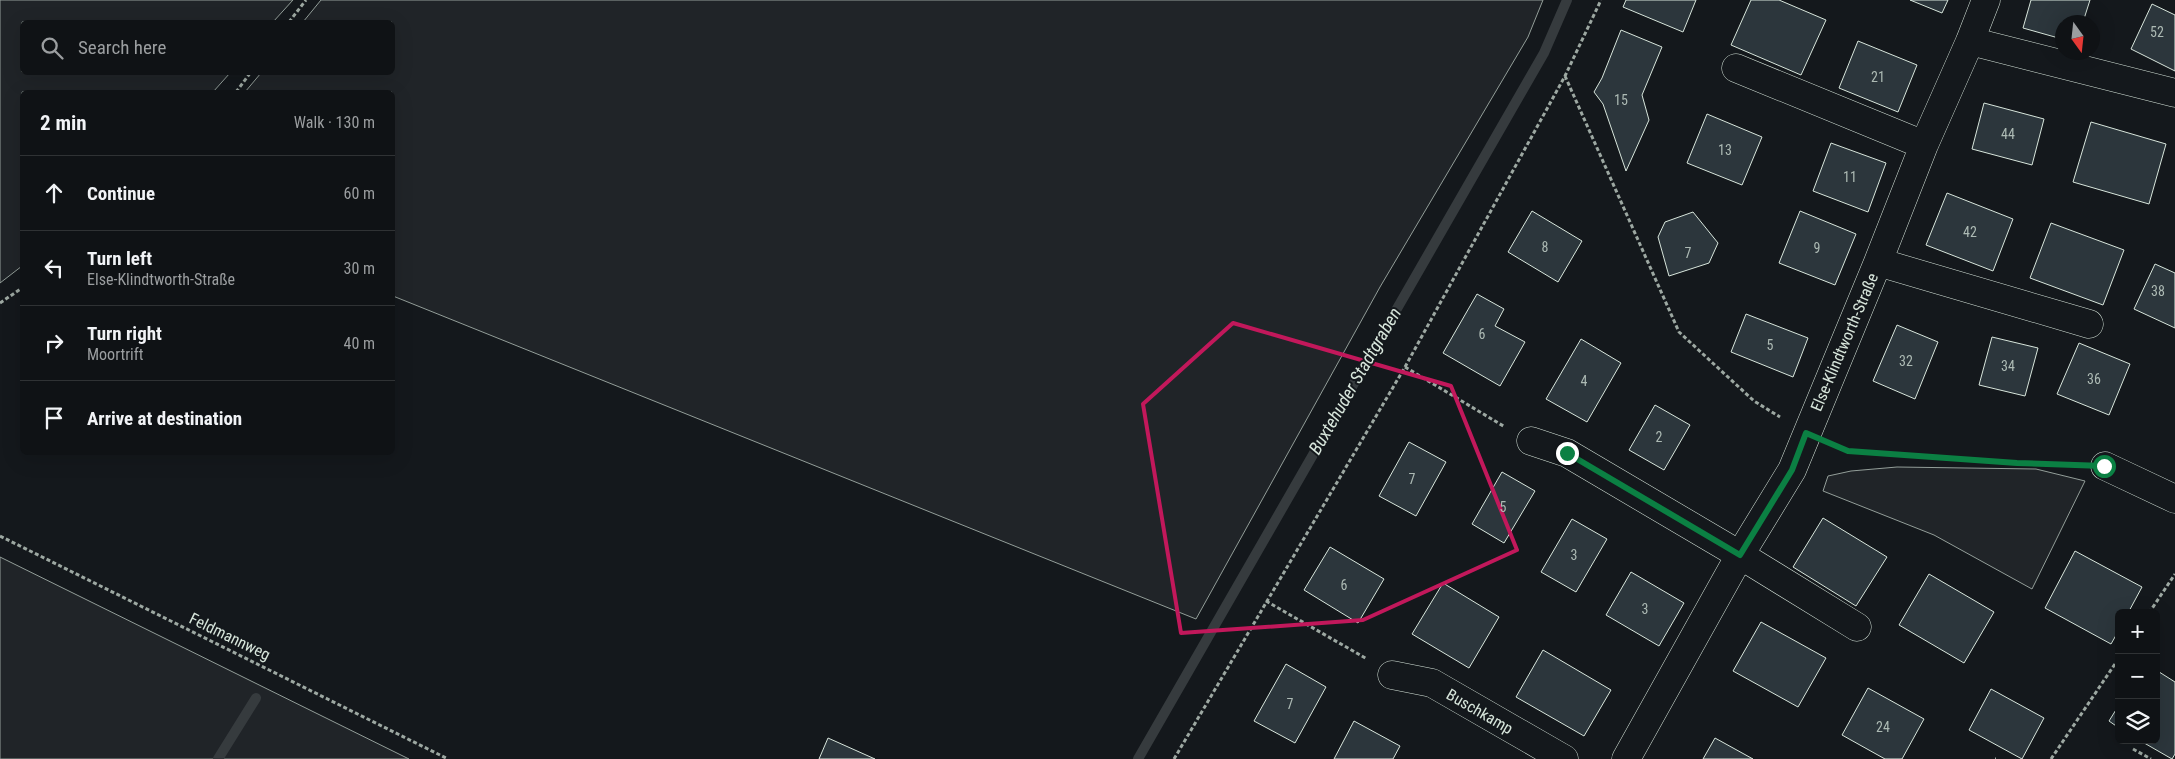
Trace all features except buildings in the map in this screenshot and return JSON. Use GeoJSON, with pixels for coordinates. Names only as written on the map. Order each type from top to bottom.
{"type":"FeatureCollection","features":[{"type":"Feature","properties":{"kind":"street","name":"Else-Klindtworth-Straße"},"geometry":{"type":"LineString","coordinates":[[1626,759],[1740,555],[1792,470],[1924,145],[1986,0]]}},
{"type":"Feature","properties":{"kind":"street"},"geometry":{"type":"LineString","coordinates":[[1970,41],[2175,94]]}},
{"type":"Feature","properties":{"kind":"street"},"geometry":{"type":"LineString","coordinates":[[1736,68],[1924,145]]}},
{"type":"Feature","properties":{"kind":"street","name":"Else-Klindtworth-Straße"},"geometry":{"type":"LineString","coordinates":[[1878,262],[2089,324]]}},
{"type":"Feature","properties":{"kind":"street"},"geometry":{"type":"LineString","coordinates":[[1531,441],[1567,453],[1740,555],[1857,627]]}},
{"type":"Feature","properties":{"kind":"street"},"geometry":{"type":"LineString","coordinates":[[2104,466],[2175,499]]}},
{"type":"Feature","properties":{"kind":"street","name":"Buschkamp"},"geometry":{"type":"LineString","coordinates":[[1392,675],[1432,683],[1564,759]]}},
{"type":"Feature","properties":{"kind":"path"},"geometry":{"type":"LineString","coordinates":[[291,20],[306,0]]}},
{"type":"Feature","properties":{"kind":"path"},"geometry":{"type":"LineString","coordinates":[[1174,759],[1405,367],[1565,76],[1601,0]]}},
{"type":"Feature","properties":{"kind":"path"},"geometry":{"type":"LineString","coordinates":[[238,90],[249,75]]}},
{"type":"Feature","properties":{"kind":"path"},"geometry":{"type":"LineString","coordinates":[[1565,76],[1679,332],[1754,401],[1806,433],[1848,451],[2017,463],[2104,466]]}},
{"type":"Feature","properties":{"kind":"path"},"geometry":{"type":"LineString","coordinates":[[0,303],[20,289]]}},
{"type":"Feature","properties":{"kind":"path"},"geometry":{"type":"LineString","coordinates":[[1405,367],[1478,412],[1531,441]]}},
{"type":"Feature","properties":{"kind":"path","name":"Feldmannweg"},"geometry":{"type":"LineString","coordinates":[[0,536],[448,759]]}},
{"type":"Feature","properties":{"kind":"path"},"geometry":{"type":"LineString","coordinates":[[2152,609],[2175,574]]}},
{"type":"Feature","properties":{"kind":"path"},"geometry":{"type":"LineString","coordinates":[[1266,601],[1392,675]]}},
{"type":"Feature","properties":{"kind":"path"},"geometry":{"type":"LineString","coordinates":[[2051,759],[2115,664]]}},
{"type":"Feature","properties":{"kind":"path"},"geometry":{"type":"LineString","coordinates":[[2133,749],[2151,759]]}},
{"type":"Feature","properties":{"kind":"highlighted area"},"geometry":{"type":"Polygon","coordinates":[[[1233,323],[1451,386],[1517,550],[1363,620],[1181,633],[1143,404],[1233,323]]]}},
{"type":"Feature","properties":{"kind":"shaded area"},"geometry":{"type":"Polygon","coordinates":[[[0,0],[293,0],[275,20],[20,20],[20,75],[228,75],[215,90],[20,90],[20,268],[0,283],[0,0]]]}},
{"type":"Feature","properties":{"kind":"shaded area"},"geometry":{"type":"Polygon","coordinates":[[[321,0],[1543,0],[1528,37],[1380,287],[1196,619],[395,297],[395,90],[247,90],[259,75],[395,75],[395,20],[305,20],[321,0]]]}},
{"type":"Feature","properties":{"kind":"shaded area"},"geometry":{"type":"Polygon","coordinates":[[[1897,467],[2036,469],[2085,481],[2032,589],[1934,535],[1823,491],[1828,476],[1851,471],[1897,467]]]}},
{"type":"Feature","properties":{"kind":"shaded area"},"geometry":{"type":"Polygon","coordinates":[[[0,557],[409,759],[0,759],[0,557]]]}},
{"type":"Feature","properties":{"kind":"waterway","name":"Buxtehuder Stadtgraben"},"geometry":{"type":"LineString","coordinates":[[1138,759],[1544,53],[1567,0]]}},
{"type":"Feature","properties":{"kind":"waterway"},"geometry":{"type":"LineString","coordinates":[[218,759],[256,698]]}},
{"type":"Feature","properties":{"kind":"route"},"geometry":{"type":"LineString","coordinates":[[1567,453],[1740,555],[1792,470],[1806,433],[1848,451],[2017,463],[2104,466]]}}]}
